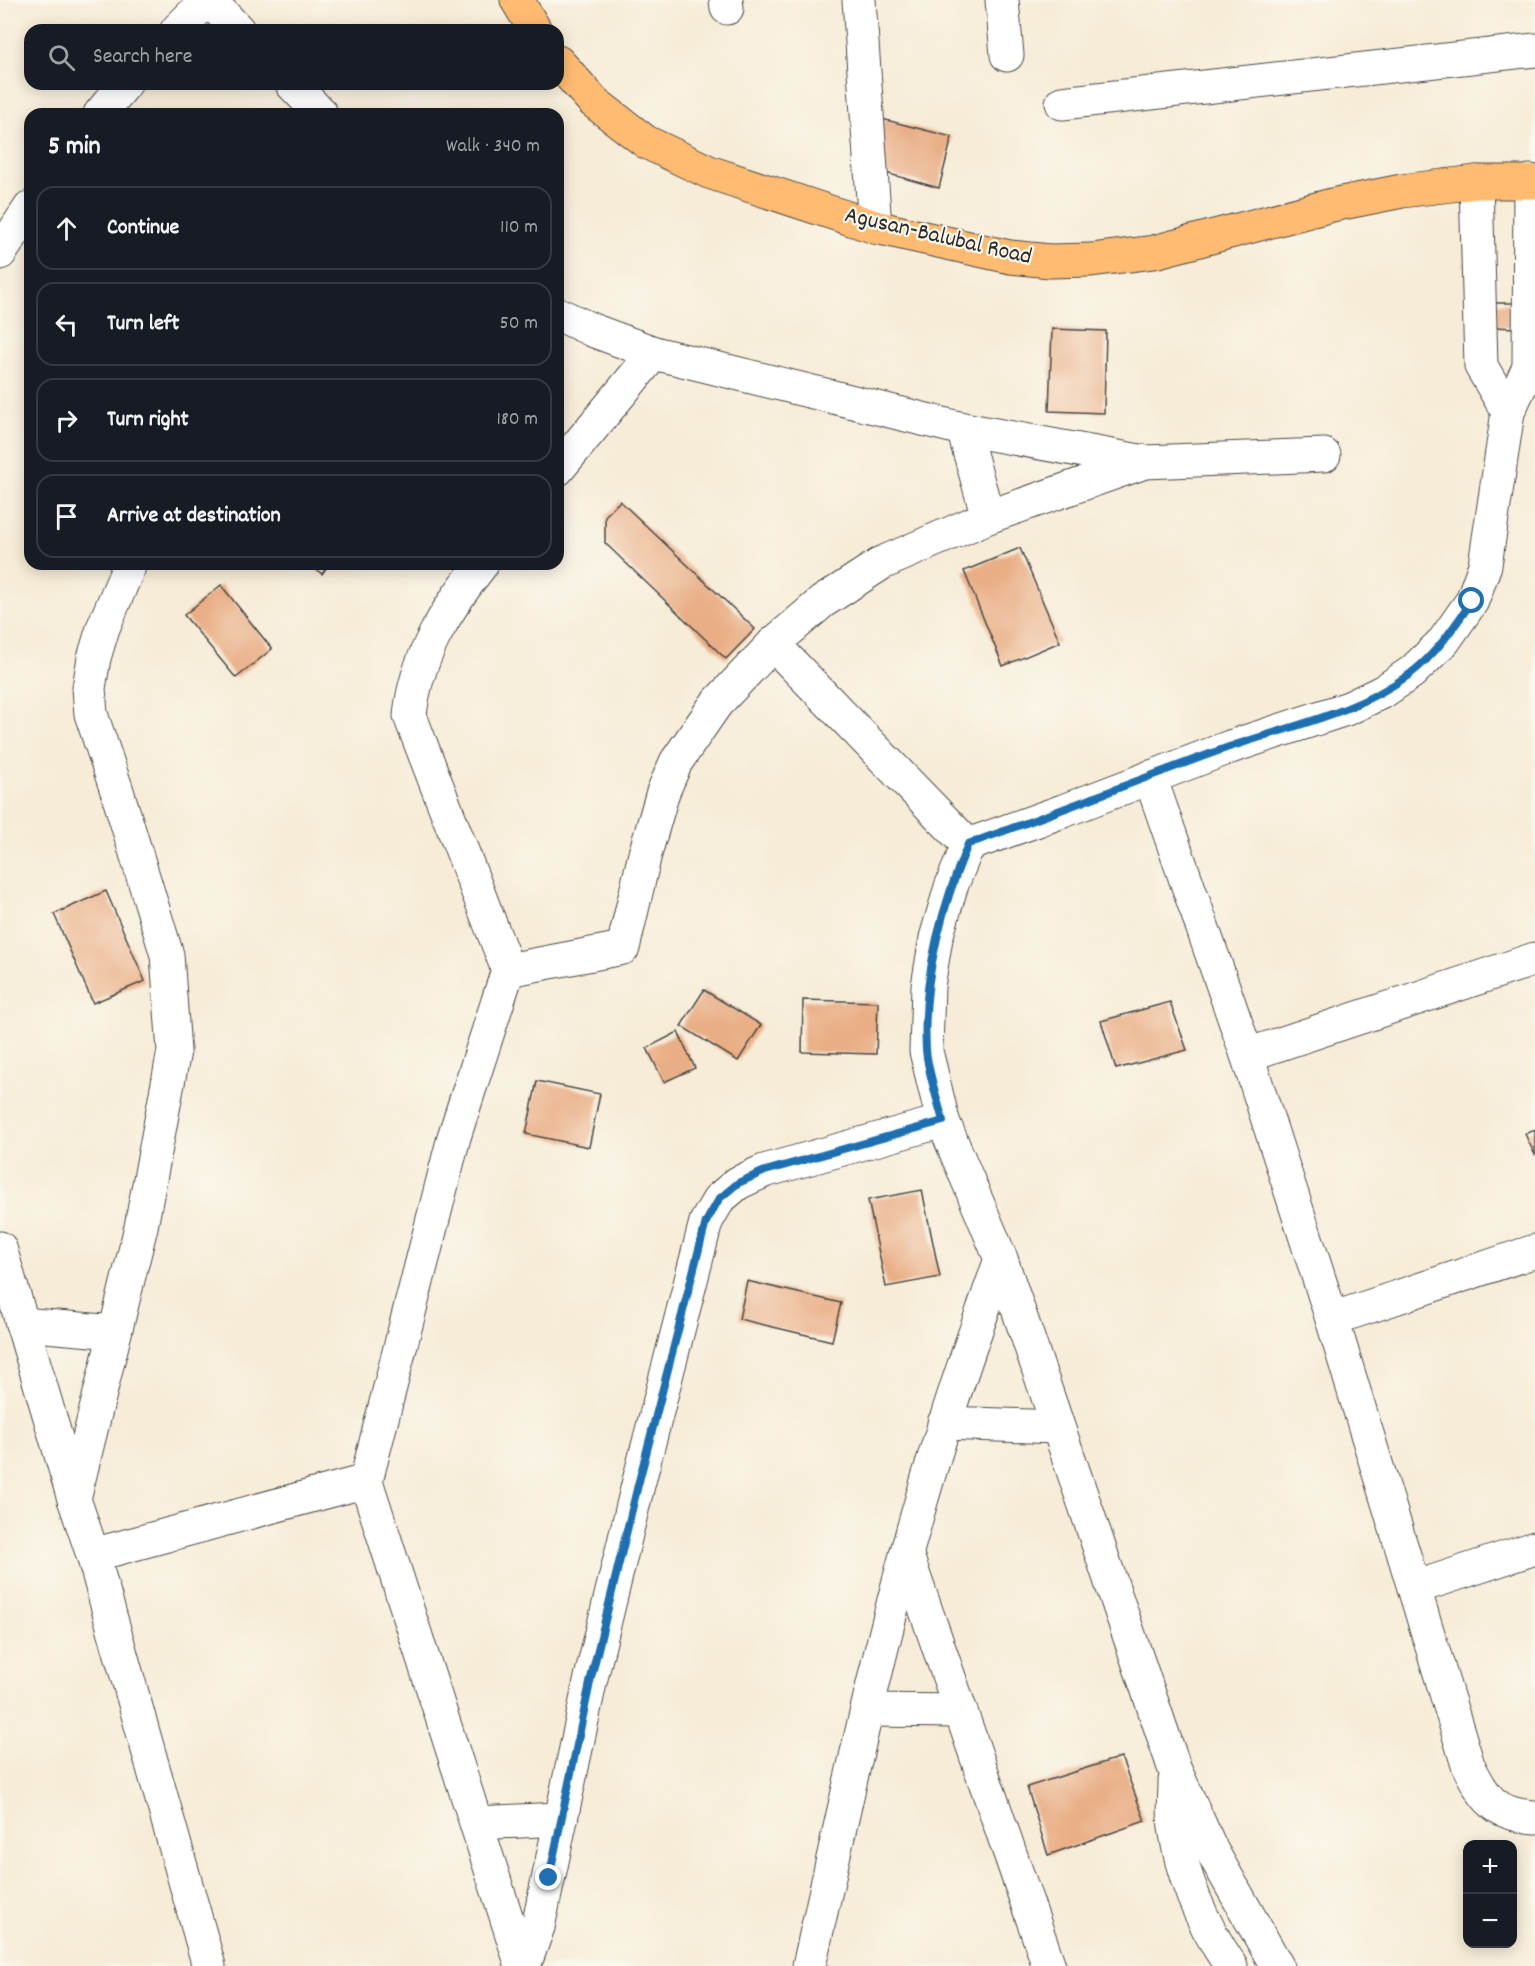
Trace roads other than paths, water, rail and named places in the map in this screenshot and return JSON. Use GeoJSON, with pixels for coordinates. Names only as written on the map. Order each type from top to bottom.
{"type":"FeatureCollection","features":[{"type":"Feature","properties":{"kind":"main road"},"geometry":{"type":"LineString","coordinates":[[517,0],[531,24]]}},
{"type":"Feature","properties":{"kind":"main road","name":"Agusan-Balubal Road"},"geometry":{"type":"LineString","coordinates":[[564,69],[594,102],[646,142],[709,172],[875,227],[1010,257],[1050,261],[1091,260],[1154,252],[1332,205],[1402,191],[1476,182],[1533,181]]}},
{"type":"Feature","properties":{"kind":"street"},"geometry":{"type":"LineString","coordinates":[[183,24],[208,0],[232,24]]}},
{"type":"Feature","properties":{"kind":"street"},"geometry":{"type":"LineString","coordinates":[[859,0],[875,227]]}},
{"type":"Feature","properties":{"kind":"street"},"geometry":{"type":"LineString","coordinates":[[1002,0],[1007,55]]}},
{"type":"Feature","properties":{"kind":"street"},"geometry":{"type":"LineString","coordinates":[[1062,103],[1535,50]]}},
{"type":"Feature","properties":{"kind":"street"},"geometry":{"type":"LineString","coordinates":[[105,108],[120,90]]}},
{"type":"Feature","properties":{"kind":"street"},"geometry":{"type":"LineString","coordinates":[[298,90],[315,108]]}},
{"type":"Feature","properties":{"kind":"street"},"geometry":{"type":"LineString","coordinates":[[1277,1966],[1212,1851],[1175,1770],[1001,1259],[943,1121],[926,1051],[928,986],[936,938],[951,887],[968,844],[1063,811],[1230,747],[1349,708],[1384,691],[1412,672],[1444,641],[1472,601],[1485,565],[1508,412],[1529,367],[1533,181]]}},
{"type":"Feature","properties":{"kind":"street"},"geometry":{"type":"LineString","coordinates":[[1476,182],[1481,366],[1508,412]]}},
{"type":"Feature","properties":{"kind":"street"},"geometry":{"type":"LineString","coordinates":[[0,253],[24,217]]}},
{"type":"Feature","properties":{"kind":"street"},"geometry":{"type":"LineString","coordinates":[[564,317],[654,353],[963,429],[1145,462],[1324,455]]}},
{"type":"Feature","properties":{"kind":"street"},"geometry":{"type":"LineString","coordinates":[[564,462],[654,353]]}},
{"type":"Feature","properties":{"kind":"street"},"geometry":{"type":"LineString","coordinates":[[963,429],[988,517]]}},
{"type":"Feature","properties":{"kind":"street"},"geometry":{"type":"LineString","coordinates":[[508,970],[623,948],[645,854],[663,792],[676,762],[716,704],[773,644],[822,602],[872,569],[988,517],[1145,462]]}},
{"type":"Feature","properties":{"kind":"street"},"geometry":{"type":"LineString","coordinates":[[74,1498],[141,1227],[174,1050],[167,956],[127,821],[91,714],[89,688],[94,658],[103,628],[127,570]]}},
{"type":"Feature","properties":{"kind":"street"},"geometry":{"type":"LineString","coordinates":[[478,570],[441,621],[422,664],[412,698],[410,716],[508,970],[454,1137],[366,1481],[523,1966]]}},
{"type":"Feature","properties":{"kind":"street"},"geometry":{"type":"LineString","coordinates":[[773,644],[968,844]]}},
{"type":"Feature","properties":{"kind":"street"},"geometry":{"type":"LineString","coordinates":[[1150,777],[1247,1055],[1332,1319],[1468,1765],[1480,1790],[1497,1807],[1529,1824]]}},
{"type":"Feature","properties":{"kind":"street"},"geometry":{"type":"LineString","coordinates":[[1247,1055],[1535,959]]}},
{"type":"Feature","properties":{"kind":"street"},"geometry":{"type":"LineString","coordinates":[[523,1966],[538,1927],[591,1678],[706,1222],[719,1199],[738,1183],[756,1175],[943,1121]]}},
{"type":"Feature","properties":{"kind":"street"},"geometry":{"type":"LineString","coordinates":[[0,1248],[93,1555],[209,1966]]}},
{"type":"Feature","properties":{"kind":"street"},"geometry":{"type":"LineString","coordinates":[[1332,1319],[1535,1251]]}},
{"type":"Feature","properties":{"kind":"street"},"geometry":{"type":"LineString","coordinates":[[809,1966],[867,1710],[907,1556],[944,1423],[1001,1259]]}},
{"type":"Feature","properties":{"kind":"street"},"geometry":{"type":"LineString","coordinates":[[22,1324],[115,1332]]}},
{"type":"Feature","properties":{"kind":"street"},"geometry":{"type":"LineString","coordinates":[[944,1423],[1057,1427]]}},
{"type":"Feature","properties":{"kind":"street"},"geometry":{"type":"LineString","coordinates":[[93,1555],[366,1481]]}},
{"type":"Feature","properties":{"kind":"street"},"geometry":{"type":"LineString","coordinates":[[1414,1588],[1535,1548]]}},
{"type":"Feature","properties":{"kind":"street"},"geometry":{"type":"LineString","coordinates":[[907,1556],[1049,1966]]}},
{"type":"Feature","properties":{"kind":"street"},"geometry":{"type":"LineString","coordinates":[[867,1710],[961,1712]]}},
{"type":"Feature","properties":{"kind":"street"},"geometry":{"type":"LineString","coordinates":[[1175,1770],[1174,1825],[1182,1866],[1197,1909],[1216,1945],[1231,1966]]}},
{"type":"Feature","properties":{"kind":"street"},"geometry":{"type":"LineString","coordinates":[[477,1823],[561,1819]]}}]}
